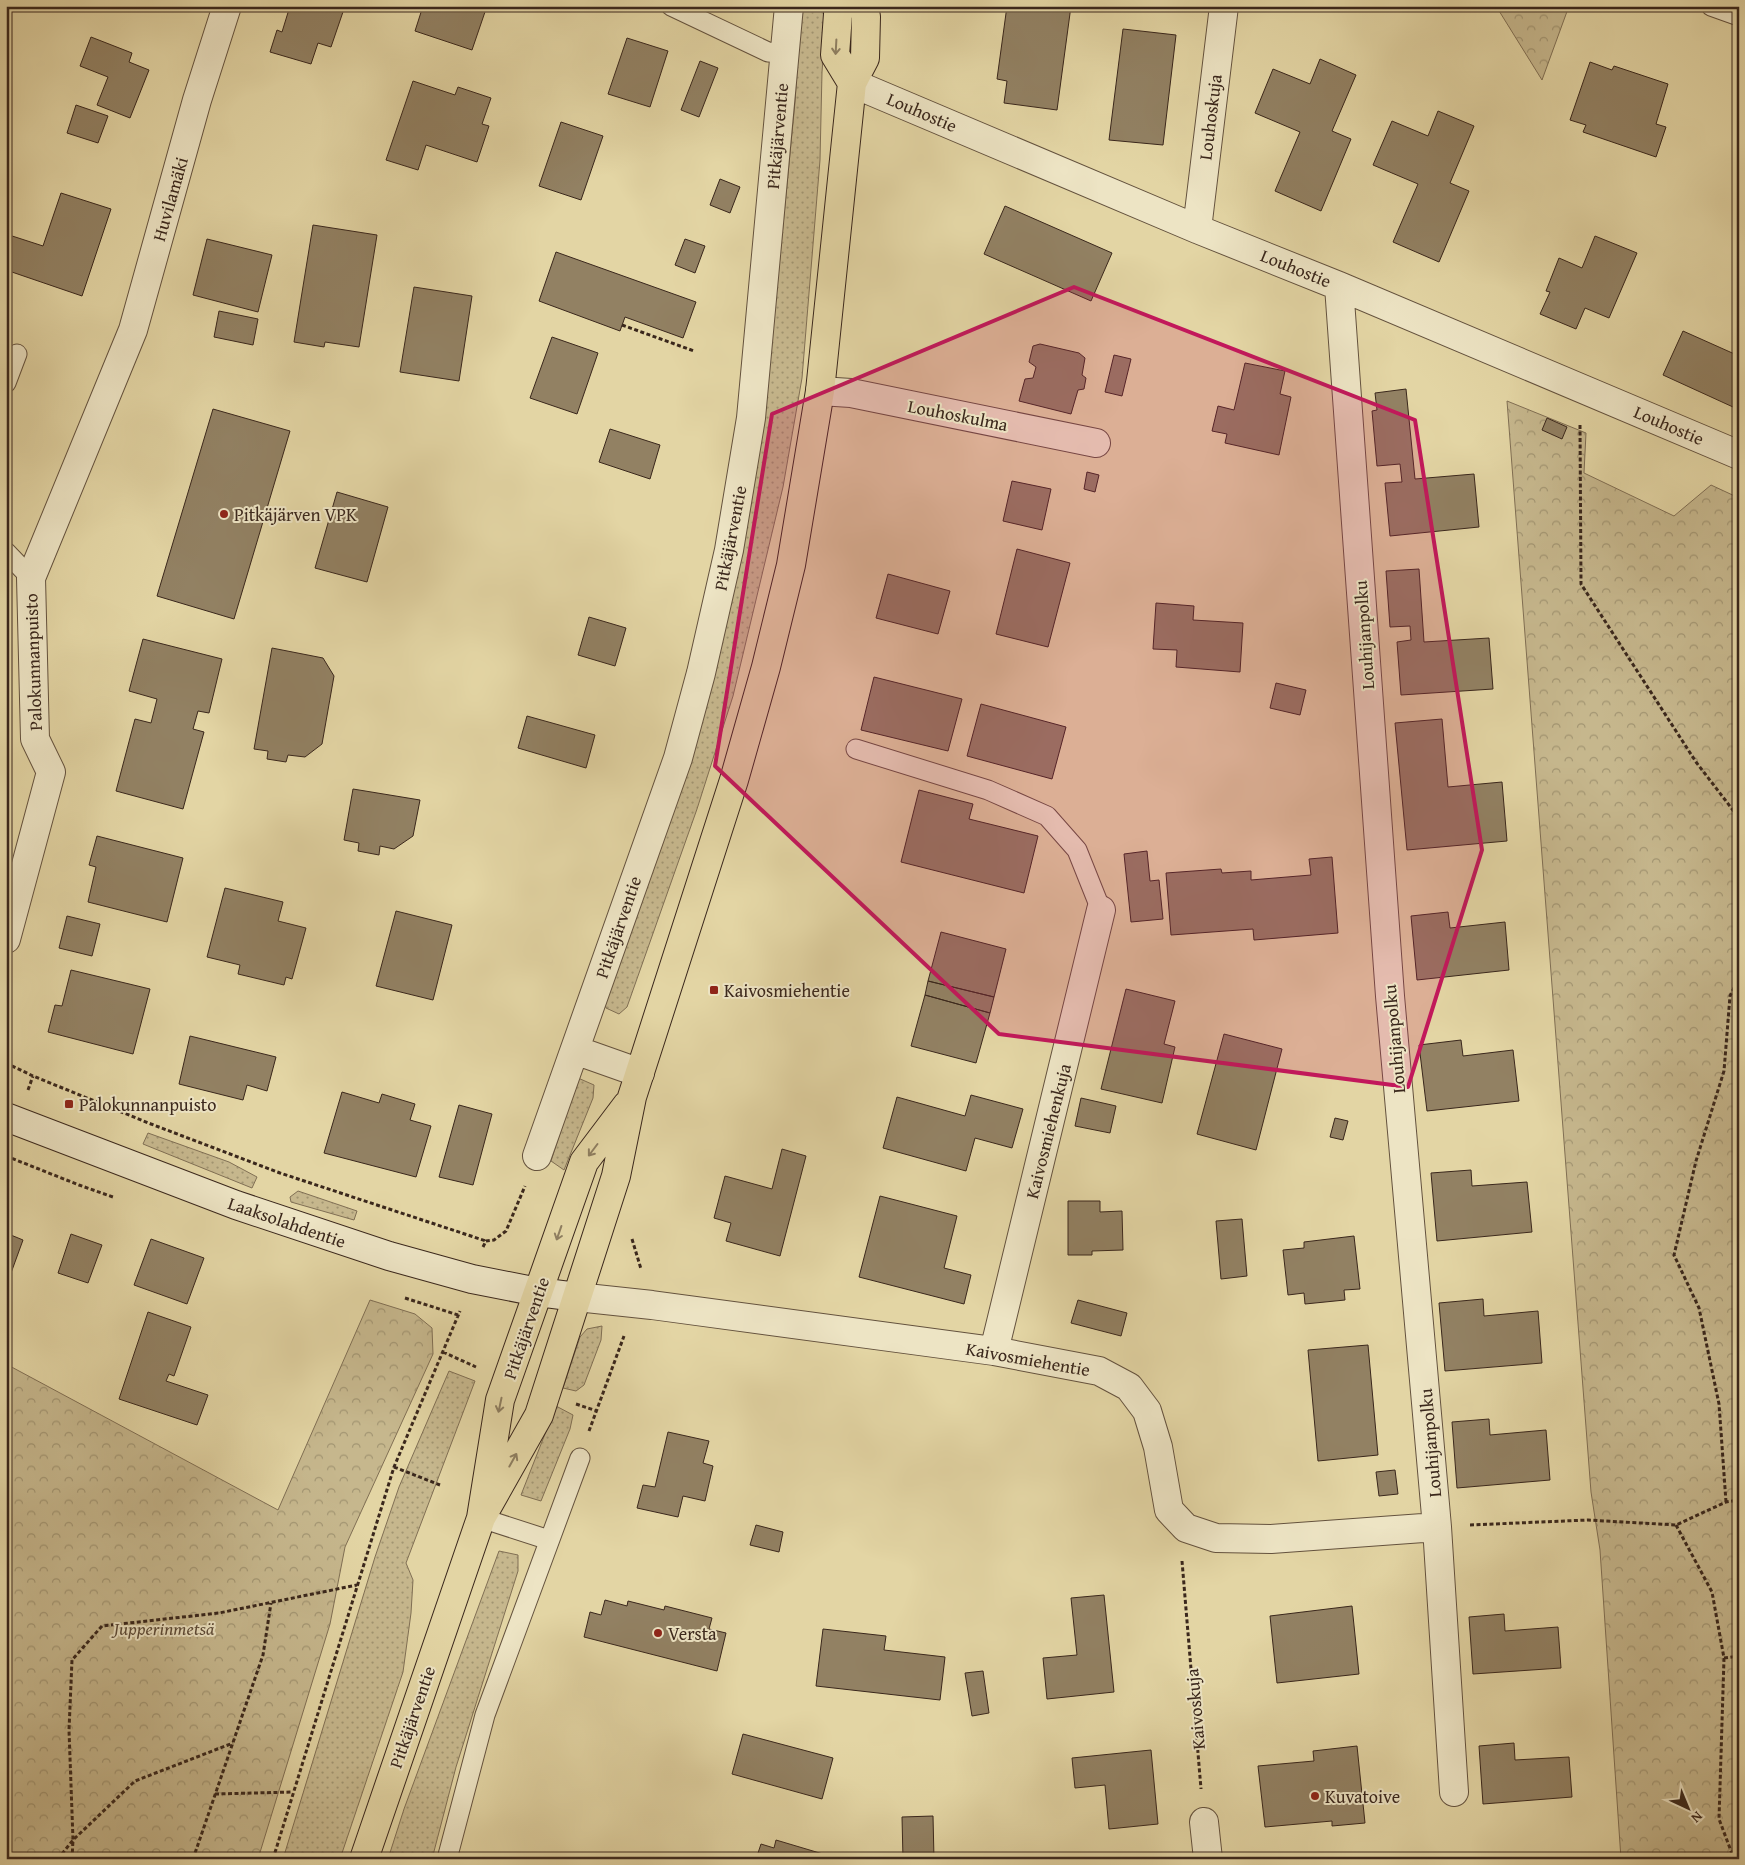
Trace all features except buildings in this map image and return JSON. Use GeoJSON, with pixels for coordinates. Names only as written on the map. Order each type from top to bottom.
{"type":"FeatureCollection","features":[{"type":"Feature","properties":{"kind":"main road"},"geometry":{"type":"LineString","coordinates":[[840,6],[835,55],[852,83]]}},
{"type":"Feature","properties":{"kind":"main road","name":"Pitkäjärventie"},"geometry":{"type":"LineString","coordinates":[[481,1518],[539,1415],[616,1176],[636,1085],[734,780],[766,667],[791,565],[820,391],[852,83],[865,58],[866,17],[864,6]]}},
{"type":"Feature","properties":{"kind":"main road","name":"Pitkäjärventie"},"geometry":{"type":"LineString","coordinates":[[364,1859],[481,1518],[500,1400],[584,1162],[636,1085]]}},
{"type":"Feature","properties":{"kind":"street","name":"Huvilamäki"},"geometry":{"type":"LineString","coordinates":[[108,390],[133,330],[198,100],[228,6]]}},
{"type":"Feature","properties":{"kind":"street","name":"Pitkäjärventie"},"geometry":{"type":"LineString","coordinates":[[537,1156],[678,758],[701,672],[729,550],[751,418],[789,6]]}},
{"type":"Feature","properties":{"kind":"street","name":"Louhoskuja"},"geometry":{"type":"LineString","coordinates":[[1197,228],[1224,6]]}},
{"type":"Feature","properties":{"kind":"street","name":"Louhostie"},"geometry":{"type":"LineString","coordinates":[[852,83],[1340,286],[1739,455]]}},
{"type":"Feature","properties":{"kind":"street","name":"Louhijanpolku"},"geometry":{"type":"LineString","coordinates":[[1340,286],[1390,996],[1437,1527],[1454,1792]]}},
{"type":"Feature","properties":{"kind":"street","name":"Palokunnanpuisto"},"geometry":{"type":"LineString","coordinates":[[6,939],[50,772],[35,739],[31,578],[108,390]]}},
{"type":"Feature","properties":{"kind":"street","name":"Louhoskulma"},"geometry":{"type":"LineString","coordinates":[[820,391],[851,394],[1096,443]]}},
{"type":"Feature","properties":{"kind":"street","name":"Kaivosmiehenkuja"},"geometry":{"type":"LineString","coordinates":[[994,1351],[1101,910]]}},
{"type":"Feature","properties":{"kind":"street"},"geometry":{"type":"LineString","coordinates":[[575,1050],[636,1085]]}},
{"type":"Feature","properties":{"kind":"street","name":"Laaksolahdentie"},"geometry":{"type":"LineString","coordinates":[[6,1117],[236,1205],[389,1256],[472,1279],[577,1298]]}},
{"type":"Feature","properties":{"kind":"street","name":"Kaivosmiehentie"},"geometry":{"type":"LineString","coordinates":[[577,1298],[652,1305],[994,1351],[1099,1371],[1129,1387],[1148,1411],[1158,1447],[1168,1510],[1186,1528],[1216,1538],[1271,1539],[1437,1527]]}},
{"type":"Feature","properties":{"kind":"street"},"geometry":{"type":"LineString","coordinates":[[1204,1822],[1208,1859]]}},
{"type":"Feature","properties":{"kind":"lane"},"geometry":{"type":"LineString","coordinates":[[671,6],[768,52],[785,53]]}},
{"type":"Feature","properties":{"kind":"lane"},"geometry":{"type":"LineString","coordinates":[[1712,6],[1739,16]]}},
{"type":"Feature","properties":{"kind":"lane"},"geometry":{"type":"LineString","coordinates":[[6,383],[17,354]]}},
{"type":"Feature","properties":{"kind":"lane"},"geometry":{"type":"LineString","coordinates":[[6,552],[31,578]]}},
{"type":"Feature","properties":{"kind":"lane"},"geometry":{"type":"LineString","coordinates":[[856,749],[988,790],[1047,816],[1077,850],[1101,910]]}},
{"type":"Feature","properties":{"kind":"lane"},"geometry":{"type":"LineString","coordinates":[[447,1859],[485,1715],[580,1458]]}},
{"type":"Feature","properties":{"kind":"lane"},"geometry":{"type":"LineString","coordinates":[[481,1518],[550,1540]]}},
{"type":"Feature","properties":{"kind":"path"},"geometry":{"type":"LineString","coordinates":[[622,325],[694,351]]}},
{"type":"Feature","properties":{"kind":"path"},"geometry":{"type":"LineString","coordinates":[[1579,388],[1581,584],[1696,762],[1739,818]]}},
{"type":"Feature","properties":{"kind":"path"},"geometry":{"type":"LineString","coordinates":[[1726,1502],[1719,1404],[1699,1308],[1674,1255],[1696,1161],[1724,1071],[1730,996],[1739,978]]}},
{"type":"Feature","properties":{"kind":"path"},"geometry":{"type":"LineString","coordinates":[[6,1063],[33,1076],[280,1173],[486,1240],[494,1240],[506,1231],[537,1156]]}},
{"type":"Feature","properties":{"kind":"path"},"geometry":{"type":"LineString","coordinates":[[24,1098],[33,1076]]}},
{"type":"Feature","properties":{"kind":"path"},"geometry":{"type":"LineString","coordinates":[[273,1859],[394,1467],[458,1315],[486,1240]]}},
{"type":"Feature","properties":{"kind":"path"},"geometry":{"type":"LineString","coordinates":[[580,1458],[624,1335],[634,1336]]}},
{"type":"Feature","properties":{"kind":"path"},"geometry":{"type":"LineString","coordinates":[[394,1467],[440,1485]]}},
{"type":"Feature","properties":{"kind":"path"},"geometry":{"type":"LineString","coordinates":[[1437,1527],[1588,1520],[1676,1525],[1726,1502],[1739,1500]]}},
{"type":"Feature","properties":{"kind":"path"},"geometry":{"type":"LineString","coordinates":[[1676,1525],[1712,1592],[1724,1658],[1719,1819],[1734,1859]]}},
{"type":"Feature","properties":{"kind":"path","name":"Kaivoskuja"},"geometry":{"type":"LineString","coordinates":[[1190,1561],[1182,1560],[1204,1822]]}},
{"type":"Feature","properties":{"kind":"path"},"geometry":{"type":"LineString","coordinates":[[72,1859],[69,1730],[72,1660],[102,1626],[219,1613],[358,1585]]}},
{"type":"Feature","properties":{"kind":"path"},"geometry":{"type":"LineString","coordinates":[[193,1859],[263,1655],[271,1603]]}},
{"type":"Feature","properties":{"kind":"path"},"geometry":{"type":"LineString","coordinates":[[1724,1658],[1739,1656]]}},
{"type":"Feature","properties":{"kind":"path"},"geometry":{"type":"LineString","coordinates":[[58,1859],[73,1840],[135,1781],[233,1743]]}},
{"type":"Feature","properties":{"kind":"path"},"geometry":{"type":"LineString","coordinates":[[215,1794],[294,1792]]}},
{"type":"Feature","properties":{"kind":"path"},"geometry":{"type":"LineString","coordinates":[[6,1846],[11,1859]]}},
{"type":"Feature","properties":{"kind":"highlighted area"},"geometry":{"type":"Polygon","coordinates":[[[1074,287],[1415,420],[1482,850],[1408,1087],[999,1034],[715,766],[772,414],[1074,287]]]}},
{"type":"Feature","properties":{"kind":"green space"},"geometry":{"type":"Polygon","coordinates":[[[801,6],[827,6],[822,72],[820,160],[802,378],[783,487],[733,696],[697,809],[627,1007],[619,1014],[606,1008],[604,998],[720,635],[750,511],[765,411],[795,102],[801,6]]]}},
{"type":"Feature","properties":{"kind":"green space"},"geometry":{"type":"Polygon","coordinates":[[[1496,6],[1569,6],[1542,80],[1496,6]]]}},
{"type":"Feature","properties":{"kind":"green space"},"geometry":{"type":"Polygon","coordinates":[[[1507,401],[1586,433],[1584,473],[1674,516],[1711,485],[1739,498],[1739,1859],[1621,1859],[1600,1550],[1591,1492],[1507,401]]]}},
{"type":"Feature","properties":{"kind":"green space"},"geometry":{"type":"Polygon","coordinates":[[[578,1078],[594,1085],[593,1098],[564,1170],[551,1161],[578,1078]]]}},
{"type":"Feature","properties":{"kind":"green space"},"geometry":{"type":"Polygon","coordinates":[[[148,1133],[229,1162],[257,1177],[252,1188],[143,1144],[148,1133]]]}},
{"type":"Feature","properties":{"kind":"green space"},"geometry":{"type":"Polygon","coordinates":[[[298,1191],[357,1211],[354,1220],[291,1202],[290,1197],[298,1191]]]}},
{"type":"Feature","properties":{"kind":"green space","name":"Jupperinmetsä"},"geometry":{"type":"Polygon","coordinates":[[[370,1300],[415,1314],[432,1328],[433,1354],[345,1547],[330,1624],[258,1859],[6,1859],[6,1364],[278,1510],[370,1300]]]}},
{"type":"Feature","properties":{"kind":"green space"},"geometry":{"type":"Polygon","coordinates":[[[602,1326],[601,1340],[584,1385],[576,1391],[563,1388],[580,1337],[587,1329],[602,1326]]]}},
{"type":"Feature","properties":{"kind":"green space"},"geometry":{"type":"Polygon","coordinates":[[[449,1371],[475,1381],[406,1563],[413,1580],[411,1613],[403,1672],[340,1859],[283,1859],[375,1557],[399,1487],[449,1371]]]}},
{"type":"Feature","properties":{"kind":"green space"},"geometry":{"type":"Polygon","coordinates":[[[556,1406],[573,1415],[570,1429],[541,1501],[521,1495],[556,1406]]]}},
{"type":"Feature","properties":{"kind":"green space"},"geometry":{"type":"Polygon","coordinates":[[[499,1551],[518,1555],[518,1571],[456,1767],[432,1859],[388,1859],[404,1809],[499,1551]]]}},
{"type":"Feature","properties":{"kind":"place","name":"Pitkäjärven VPK"},"geometry":{"type":"Point","coordinates":[224,514]}},
{"type":"Feature","properties":{"kind":"place","name":"Kaivosmiehentie"},"geometry":{"type":"Point","coordinates":[714,990]}},
{"type":"Feature","properties":{"kind":"place","name":"Palokunnanpuisto"},"geometry":{"type":"Point","coordinates":[69,1104]}},
{"type":"Feature","properties":{"kind":"place","name":"Versta"},"geometry":{"type":"Point","coordinates":[658,1633]}},
{"type":"Feature","properties":{"kind":"place","name":"Kuvatoive"},"geometry":{"type":"Point","coordinates":[1315,1796]}}]}
